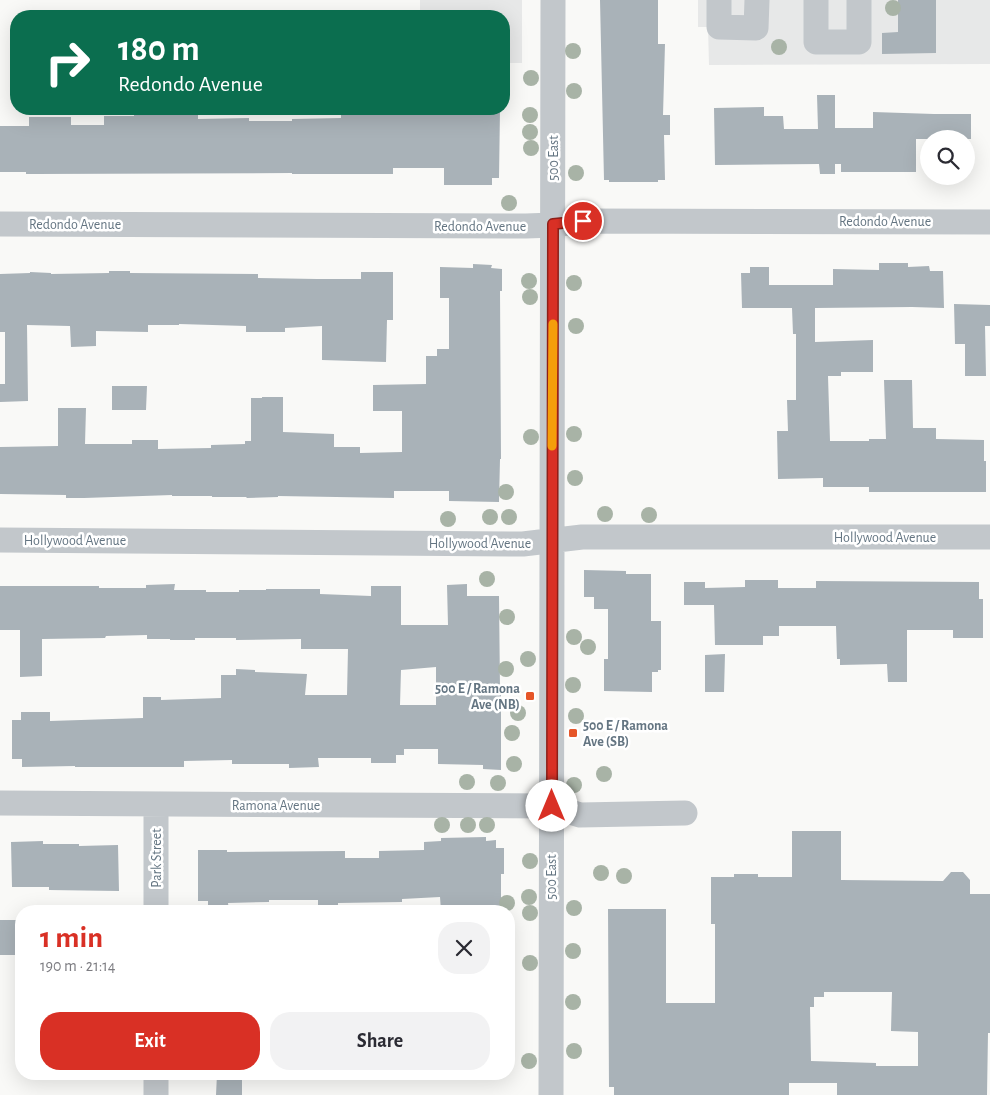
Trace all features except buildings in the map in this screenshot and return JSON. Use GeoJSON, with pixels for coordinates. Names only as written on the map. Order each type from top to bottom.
{"type":"FeatureCollection","features":[{"type":"Feature","properties":{"kind":"street","name":"500 East"},"geometry":{"type":"LineString","coordinates":[[551,1095],[553,0]]}},
{"type":"Feature","properties":{"kind":"street"},"geometry":{"type":"LineString","coordinates":[[719,0],[719,27],[756,28],[757,0]]}},
{"type":"Feature","properties":{"kind":"street"},"geometry":{"type":"LineString","coordinates":[[816,0],[816,42],[859,42],[859,0]]}},
{"type":"Feature","properties":{"kind":"street","name":"Redondo Avenue"},"geometry":{"type":"LineString","coordinates":[[0,224],[526,226],[583,221],[990,222]]}},
{"type":"Feature","properties":{"kind":"street","name":"Hollywood Avenue"},"geometry":{"type":"LineString","coordinates":[[0,540],[523,544],[582,537],[990,538]]}},
{"type":"Feature","properties":{"kind":"street","name":"Ramona Avenue"},"geometry":{"type":"LineString","coordinates":[[0,803],[552,806],[580,815],[685,812]]}},
{"type":"Feature","properties":{"kind":"street","name":"Park Street"},"geometry":{"type":"LineString","coordinates":[[156,804],[156,905]]}},
{"type":"Feature","properties":{"kind":"street"},"geometry":{"type":"LineString","coordinates":[[156,1080],[156,1095]]}},
{"type":"Feature","properties":{"kind":"shaded area"},"geometry":{"type":"Polygon","coordinates":[[[420,0],[522,0],[522,63],[510,63],[510,10],[420,10],[420,0]]]}},
{"type":"Feature","properties":{"kind":"shaded area"},"geometry":{"type":"Polygon","coordinates":[[[698,0],[990,0],[990,64],[709,65],[708,27],[698,27],[698,0]]]}},
{"type":"Feature","properties":{"kind":"slow traffic"},"geometry":{"type":"LineString","coordinates":[[552,446],[553,324]]}},
{"type":"Feature","properties":{"kind":"place","name":"500 E / Ramona Ave (NB)"},"geometry":{"type":"Point","coordinates":[530,696]}},
{"type":"Feature","properties":{"kind":"place","name":"500 E / Ramona Ave (SB)"},"geometry":{"type":"Point","coordinates":[573,733]}},
{"type":"Feature","properties":{"kind":"route"},"geometry":{"type":"LineString","coordinates":[[552,806],[553,224],[583,221]]}}]}
